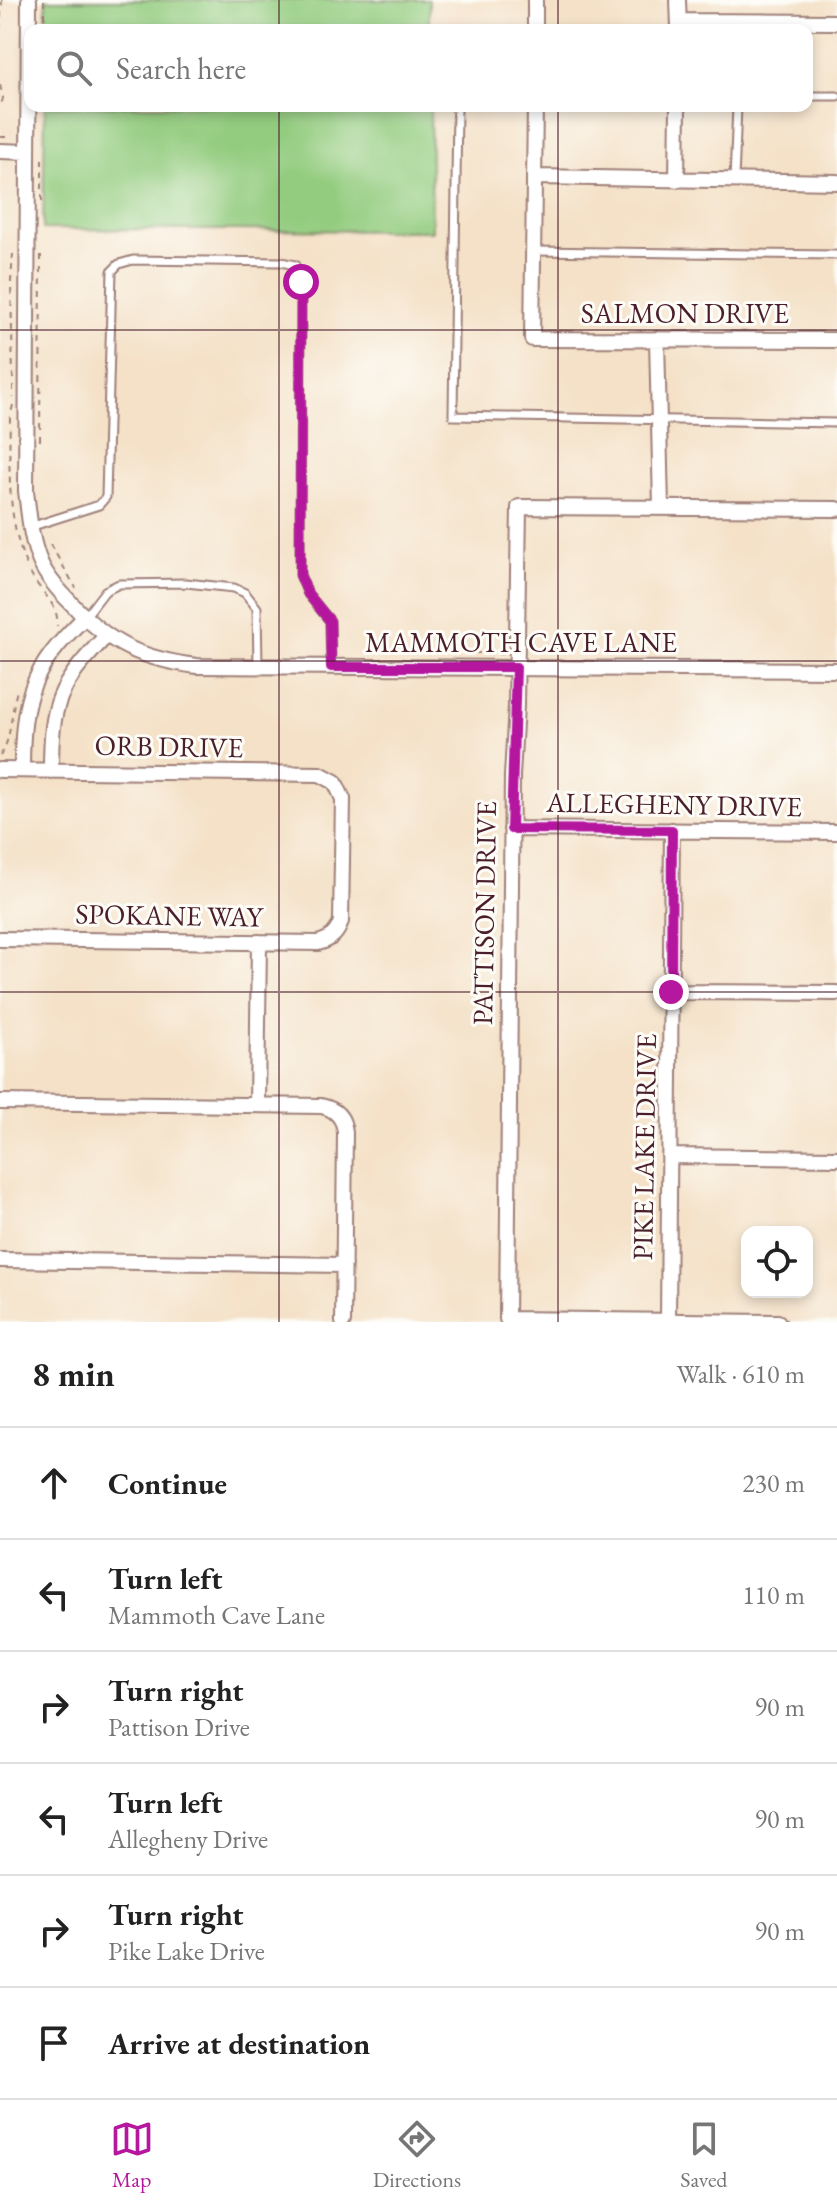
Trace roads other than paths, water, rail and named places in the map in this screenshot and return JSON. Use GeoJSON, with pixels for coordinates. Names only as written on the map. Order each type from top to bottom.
{"type":"FeatureCollection","features":[{"type":"Feature","properties":{"kind":"street","name":"MAMMOTH CAVE LANE"},"geometry":{"type":"LineString","coordinates":[[29,0],[29,24]]}},
{"type":"Feature","properties":{"kind":"street"},"geometry":{"type":"LineString","coordinates":[[535,0],[535,24]]}},
{"type":"Feature","properties":{"kind":"street"},"geometry":{"type":"LineString","coordinates":[[678,0],[679,24]]}},
{"type":"Feature","properties":{"kind":"street"},"geometry":{"type":"LineString","coordinates":[[758,24],[837,22]]}},
{"type":"Feature","properties":{"kind":"street","name":"MAMMOTH CAVE LANE"},"geometry":{"type":"LineString","coordinates":[[28,112],[26,491],[30,527],[41,566],[84,618],[105,637],[139,653],[168,662],[197,666],[837,670]]}},
{"type":"Feature","properties":{"kind":"street"},"geometry":{"type":"LineString","coordinates":[[534,251],[535,112]]}},
{"type":"Feature","properties":{"kind":"street"},"geometry":{"type":"LineString","coordinates":[[677,180],[678,112]]}},
{"type":"Feature","properties":{"kind":"street"},"geometry":{"type":"LineString","coordinates":[[0,151],[28,152]]}},
{"type":"Feature","properties":{"kind":"street"},"geometry":{"type":"LineString","coordinates":[[535,177],[837,182]]}},
{"type":"Feature","properties":{"kind":"street","name":"SALMON DRIVE"},"geometry":{"type":"LineString","coordinates":[[534,251],[532,339],[837,340]]}},
{"type":"Feature","properties":{"kind":"street"},"geometry":{"type":"LineString","coordinates":[[657,339],[661,508],[837,509]]}},
{"type":"Feature","properties":{"kind":"street","name":"PATTISON DRIVE"},"geometry":{"type":"LineString","coordinates":[[584,1321],[507,1319],[511,829],[519,507],[661,508]]}},
{"type":"Feature","properties":{"kind":"street"},"geometry":{"type":"LineString","coordinates":[[22,770],[23,723],[35,679],[55,648],[84,618]]}},
{"type":"Feature","properties":{"kind":"street"},"geometry":{"type":"LineString","coordinates":[[51,771],[52,725],[61,692],[73,672],[105,637]]}},
{"type":"Feature","properties":{"kind":"street","name":"ORB DRIVE"},"geometry":{"type":"LineString","coordinates":[[0,770],[326,776],[335,782],[343,799],[342,917],[334,934]]}},
{"type":"Feature","properties":{"kind":"street","name":"ALLEGHENY DRIVE"},"geometry":{"type":"LineString","coordinates":[[511,829],[837,832]]}},
{"type":"Feature","properties":{"kind":"street","name":"PIKE LAKE DRIVE"},"geometry":{"type":"LineString","coordinates":[[668,1321],[672,830]]}},
{"type":"Feature","properties":{"kind":"street","name":"SPOKANE WAY"},"geometry":{"type":"LineString","coordinates":[[0,939],[318,943],[334,934]]}},
{"type":"Feature","properties":{"kind":"street"},"geometry":{"type":"LineString","coordinates":[[257,1105],[259,942]]}},
{"type":"Feature","properties":{"kind":"street"},"geometry":{"type":"LineString","coordinates":[[671,992],[837,993]]}},
{"type":"Feature","properties":{"kind":"street"},"geometry":{"type":"LineString","coordinates":[[0,1102],[321,1106],[338,1114],[345,1133],[343,1322]]}},
{"type":"Feature","properties":{"kind":"street"},"geometry":{"type":"LineString","coordinates":[[669,1156],[837,1158]]}},
{"type":"Feature","properties":{"kind":"street"},"geometry":{"type":"LineString","coordinates":[[0,1260],[344,1265]]}},
{"type":"Feature","properties":{"kind":"street"},"geometry":{"type":"LineString","coordinates":[[584,1321],[778,1322]]}},
{"type":"Feature","properties":{"kind":"lane"},"geometry":{"type":"LineString","coordinates":[[813,96],[837,96]]}},
{"type":"Feature","properties":{"kind":"lane"},"geometry":{"type":"LineString","coordinates":[[457,112],[453,416],[837,423]]}},
{"type":"Feature","properties":{"kind":"lane"},"geometry":{"type":"LineString","coordinates":[[734,181],[737,112]]}},
{"type":"Feature","properties":{"kind":"lane"},"geometry":{"type":"LineString","coordinates":[[534,251],[837,255]]}},
{"type":"Feature","properties":{"kind":"lane"},"geometry":{"type":"LineString","coordinates":[[30,527],[99,505],[106,497],[112,271],[115,267],[133,260],[295,265],[301,282],[300,575],[308,594],[330,621],[331,667]]}},
{"type":"Feature","properties":{"kind":"lane"},"geometry":{"type":"LineString","coordinates":[[84,618],[105,591],[119,584],[186,583],[234,588],[253,600],[257,608],[258,666]]}}]}
